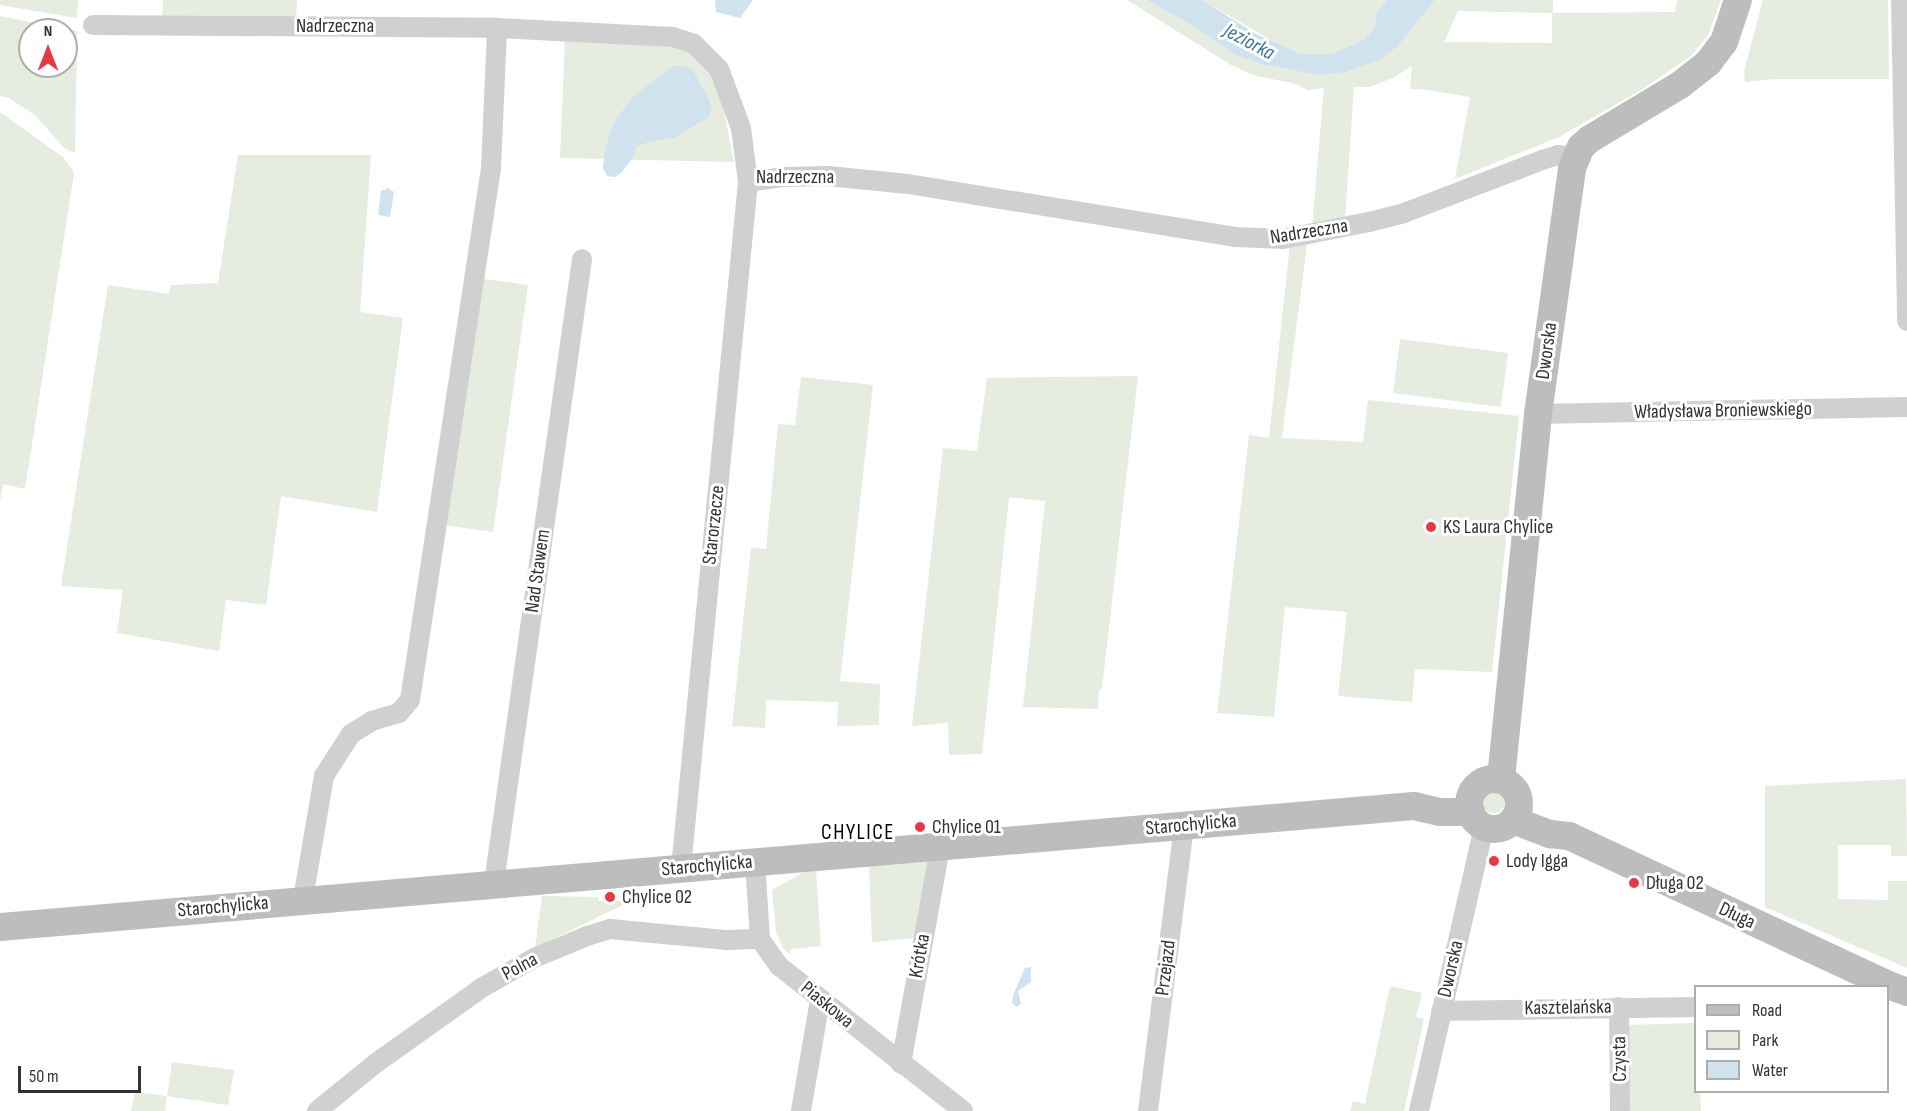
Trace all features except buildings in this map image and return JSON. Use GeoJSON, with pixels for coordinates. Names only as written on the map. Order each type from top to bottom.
{"type":"FeatureCollection","features":[{"type":"Feature","properties":{"kind":"street","name":"Dworska"},"geometry":{"type":"LineString","coordinates":[[1501,779],[1538,414],[1568,182],[1575,157],[1590,139],[1680,85],[1708,63],[1724,42],[1738,0]]}},
{"type":"Feature","properties":{"kind":"street"},"geometry":{"type":"LineString","coordinates":[[1901,0],[1907,321]]}},
{"type":"Feature","properties":{"kind":"street","name":"Nadrzeczna"},"geometry":{"type":"LineString","coordinates":[[93,25],[497,27],[673,37],[694,44],[719,69],[741,128],[748,182],[783,177],[828,176],[908,184],[1235,237],[1283,239],[1404,213],[1542,160],[1558,155],[1575,157]]}},
{"type":"Feature","properties":{"kind":"street"},"geometry":{"type":"LineString","coordinates":[[303,899],[324,776],[351,734],[372,721],[399,713],[410,700],[491,168],[497,27]]}},
{"type":"Feature","properties":{"kind":"street","name":"Starorzecze"},"geometry":{"type":"LineString","coordinates":[[681,868],[748,182]]}},
{"type":"Feature","properties":{"kind":"street","name":"Nad Stawem"},"geometry":{"type":"LineString","coordinates":[[494,883],[582,259]]}},
{"type":"Feature","properties":{"kind":"street","name":"Władysława Broniewskiego"},"geometry":{"type":"LineString","coordinates":[[1538,414],[1907,407]]}},
{"type":"Feature","properties":{"kind":"street"},"geometry":{"type":"LineString","coordinates":[[1501,779],[1514,787],[1516,811],[1497,829],[1475,811],[1484,781],[1501,779]]}},
{"type":"Feature","properties":{"kind":"street","name":"Starochylicka"},"geometry":{"type":"LineString","coordinates":[[0,927],[303,899],[1414,806],[1428,801],[1475,811]]}},
{"type":"Feature","properties":{"kind":"street","name":"Dworska"},"geometry":{"type":"LineString","coordinates":[[1419,1111],[1441,1011],[1475,811]]}},
{"type":"Feature","properties":{"kind":"street","name":"Długa"},"geometry":{"type":"LineString","coordinates":[[1516,811],[1559,824],[1569,836],[1886,985]]}},
{"type":"Feature","properties":{"kind":"street","name":"Przejazd"},"geometry":{"type":"LineString","coordinates":[[1148,1111],[1184,825]]}},
{"type":"Feature","properties":{"kind":"street","name":"Krótka"},"geometry":{"type":"LineString","coordinates":[[901,1064],[940,847]]}},
{"type":"Feature","properties":{"kind":"street"},"geometry":{"type":"LineString","coordinates":[[755,861],[760,939]]}},
{"type":"Feature","properties":{"kind":"street","name":"Polna"},"geometry":{"type":"LineString","coordinates":[[317,1111],[376,1063],[483,987],[534,958],[588,936],[610,928],[727,940],[760,939]]}},
{"type":"Feature","properties":{"kind":"street","name":"Piaskowa"},"geometry":{"type":"LineString","coordinates":[[760,939],[780,966],[820,1000],[963,1111]]}},
{"type":"Feature","properties":{"kind":"street","name":"Długa"},"geometry":{"type":"LineString","coordinates":[[1889,986],[1907,992]]}},
{"type":"Feature","properties":{"kind":"street"},"geometry":{"type":"LineString","coordinates":[[801,1111],[820,1000]]}},
{"type":"Feature","properties":{"kind":"street","name":"Czysta"},"geometry":{"type":"LineString","coordinates":[[1619,1007],[1620,1111]]}},
{"type":"Feature","properties":{"kind":"street","name":"Kasztelańska"},"geometry":{"type":"LineString","coordinates":[[1441,1011],[1694,1007]]}},
{"type":"Feature","properties":{"kind":"green space"},"geometry":{"type":"Polygon","coordinates":[[[0,0],[78,0],[77,18],[0,5],[0,0]]]}},
{"type":"Feature","properties":{"kind":"green space"},"geometry":{"type":"Polygon","coordinates":[[[163,0],[297,0],[296,21],[162,18],[163,0]]]}},
{"type":"Feature","properties":{"kind":"green space"},"geometry":{"type":"Polygon","coordinates":[[[1127,0],[1147,0],[1193,26],[1237,56],[1264,65],[1318,75],[1399,45],[1435,0],[1553,0],[1553,13],[1675,12],[1677,0],[1721,0],[1708,35],[1691,56],[1641,90],[1559,137],[1455,179],[1470,97],[1410,89],[1412,66],[1393,78],[1369,87],[1354,87],[1345,219],[1312,227],[1324,88],[1308,90],[1293,83],[1256,76],[1231,65],[1127,0]],[[1458,11],[1444,42],[1552,43],[1552,13],[1458,11]]]}},
{"type":"Feature","properties":{"kind":"green space"},"geometry":{"type":"Polygon","coordinates":[[[1202,0],[1387,0],[1376,14],[1375,26],[1365,39],[1332,54],[1301,54],[1281,46],[1202,0]]]}},
{"type":"Feature","properties":{"kind":"green space"},"geometry":{"type":"Polygon","coordinates":[[[1763,0],[1888,0],[1889,79],[1775,79],[1745,82],[1744,71],[1763,0]]]}},
{"type":"Feature","properties":{"kind":"green space"},"geometry":{"type":"Polygon","coordinates":[[[0,16],[18,20],[18,78],[76,78],[75,153],[64,148],[36,116],[9,98],[0,96],[0,16]]]}},
{"type":"Feature","properties":{"kind":"green space"},"geometry":{"type":"Polygon","coordinates":[[[565,38],[683,45],[708,67],[720,92],[734,162],[560,158],[565,38]]]}},
{"type":"Feature","properties":{"kind":"green space"},"geometry":{"type":"Polygon","coordinates":[[[0,112],[64,158],[74,173],[25,489],[3,484],[0,501],[0,112]]]}},
{"type":"Feature","properties":{"kind":"green space"},"geometry":{"type":"Polygon","coordinates":[[[238,155],[371,155],[360,312],[403,318],[377,512],[281,496],[266,605],[226,600],[219,651],[117,633],[123,590],[61,586],[108,285],[169,294],[171,285],[218,283],[238,155]]]}},
{"type":"Feature","properties":{"kind":"green space"},"geometry":{"type":"Polygon","coordinates":[[[1307,244],[1282,438],[1363,442],[1368,400],[1519,416],[1492,672],[1415,669],[1412,702],[1338,696],[1347,612],[1285,607],[1274,717],[1217,713],[1249,435],[1269,438],[1290,245],[1307,244]]]}},
{"type":"Feature","properties":{"kind":"green space"},"geometry":{"type":"Polygon","coordinates":[[[483,279],[528,285],[493,532],[443,525],[483,279]]]}},
{"type":"Feature","properties":{"kind":"green space"},"geometry":{"type":"Polygon","coordinates":[[[1400,339],[1508,353],[1501,407],[1393,393],[1400,339]]]}},
{"type":"Feature","properties":{"kind":"green space"},"geometry":{"type":"Polygon","coordinates":[[[1138,376],[1098,709],[1023,707],[1045,501],[1009,497],[982,754],[949,755],[948,723],[912,726],[943,448],[977,451],[987,378],[1138,376]]]}},
{"type":"Feature","properties":{"kind":"green space"},"geometry":{"type":"Polygon","coordinates":[[[801,377],[873,385],[840,681],[880,684],[879,725],[837,726],[838,702],[766,700],[765,728],[732,726],[751,548],[766,549],[778,424],[795,425],[801,377]]]}},
{"type":"Feature","properties":{"kind":"green space"},"geometry":{"type":"Polygon","coordinates":[[[1906,779],[1907,856],[1891,856],[1891,845],[1838,845],[1838,899],[1888,900],[1888,881],[1907,881],[1907,968],[1765,907],[1765,786],[1906,779]]]}},
{"type":"Feature","properties":{"kind":"green space"},"geometry":{"type":"Polygon","coordinates":[[[1493,789],[1502,792],[1505,801],[1502,810],[1493,813],[1484,810],[1481,801],[1484,792],[1493,789]]]}},
{"type":"Feature","properties":{"kind":"green space"},"geometry":{"type":"Polygon","coordinates":[[[929,862],[919,938],[872,942],[869,866],[929,862]]]}},
{"type":"Feature","properties":{"kind":"green space"},"geometry":{"type":"Polygon","coordinates":[[[816,871],[821,946],[791,949],[790,954],[783,948],[776,932],[772,890],[804,872],[816,871]]]}},
{"type":"Feature","properties":{"kind":"green space"},"geometry":{"type":"Polygon","coordinates":[[[639,891],[658,892],[635,899],[535,948],[542,896],[598,897],[599,901],[622,900],[622,894],[639,891]]]}},
{"type":"Feature","properties":{"kind":"green space"},"geometry":{"type":"Polygon","coordinates":[[[1390,986],[1422,993],[1416,1017],[1424,1019],[1404,1111],[1350,1111],[1353,1101],[1365,1104],[1390,986]]]}},
{"type":"Feature","properties":{"kind":"green space"},"geometry":{"type":"Polygon","coordinates":[[[1694,1023],[1694,1093],[1700,1093],[1701,1111],[1629,1111],[1627,1025],[1694,1023]]]}},
{"type":"Feature","properties":{"kind":"green space"},"geometry":{"type":"Polygon","coordinates":[[[172,1062],[234,1070],[228,1105],[167,1096],[172,1062]]]}},
{"type":"Feature","properties":{"kind":"green space"},"geometry":{"type":"Polygon","coordinates":[[[135,1092],[167,1096],[165,1111],[131,1111],[135,1092]]]}},
{"type":"Feature","properties":{"kind":"water"},"geometry":{"type":"Polygon","coordinates":[[[715,0],[753,0],[740,18],[716,12],[715,0]]]}},
{"type":"Feature","properties":{"kind":"water","name":"Jeziorka"},"geometry":{"type":"Polygon","coordinates":[[[1147,0],[1202,0],[1256,34],[1301,54],[1332,54],[1365,39],[1375,26],[1376,14],[1387,0],[1435,0],[1399,45],[1381,59],[1346,72],[1318,75],[1264,65],[1237,56],[1193,26],[1147,0]]]}},
{"type":"Feature","properties":{"kind":"water"},"geometry":{"type":"Polygon","coordinates":[[[674,65],[692,69],[709,100],[712,109],[709,117],[674,138],[651,141],[636,147],[633,158],[621,173],[615,177],[607,176],[603,168],[605,150],[614,122],[634,96],[674,65]]]}},
{"type":"Feature","properties":{"kind":"water"},"geometry":{"type":"Polygon","coordinates":[[[386,187],[394,192],[390,217],[378,215],[381,190],[386,190],[386,187]]]}},
{"type":"Feature","properties":{"kind":"water"},"geometry":{"type":"Polygon","coordinates":[[[1031,967],[1031,982],[1018,991],[1021,1004],[1016,1007],[1012,1003],[1013,995],[1025,968],[1031,967]]]}},
{"type":"Feature","properties":{"kind":"place","name":"KS Laura Chylice"},"geometry":{"type":"Point","coordinates":[1431,527]}},
{"type":"Feature","properties":{"kind":"place","name":"Chylice 01"},"geometry":{"type":"Point","coordinates":[920,827]}},
{"type":"Feature","properties":{"kind":"place","name":"Lody Igga"},"geometry":{"type":"Point","coordinates":[1494,861]}},
{"type":"Feature","properties":{"kind":"place","name":"Długa 02"},"geometry":{"type":"Point","coordinates":[1634,883]}},
{"type":"Feature","properties":{"kind":"place","name":"Chylice 02"},"geometry":{"type":"Point","coordinates":[610,897]}},
{"type":"Feature","properties":{"kind":"district","name":"CHYLICE"},"geometry":{"type":"Point","coordinates":[858,833]}}]}
